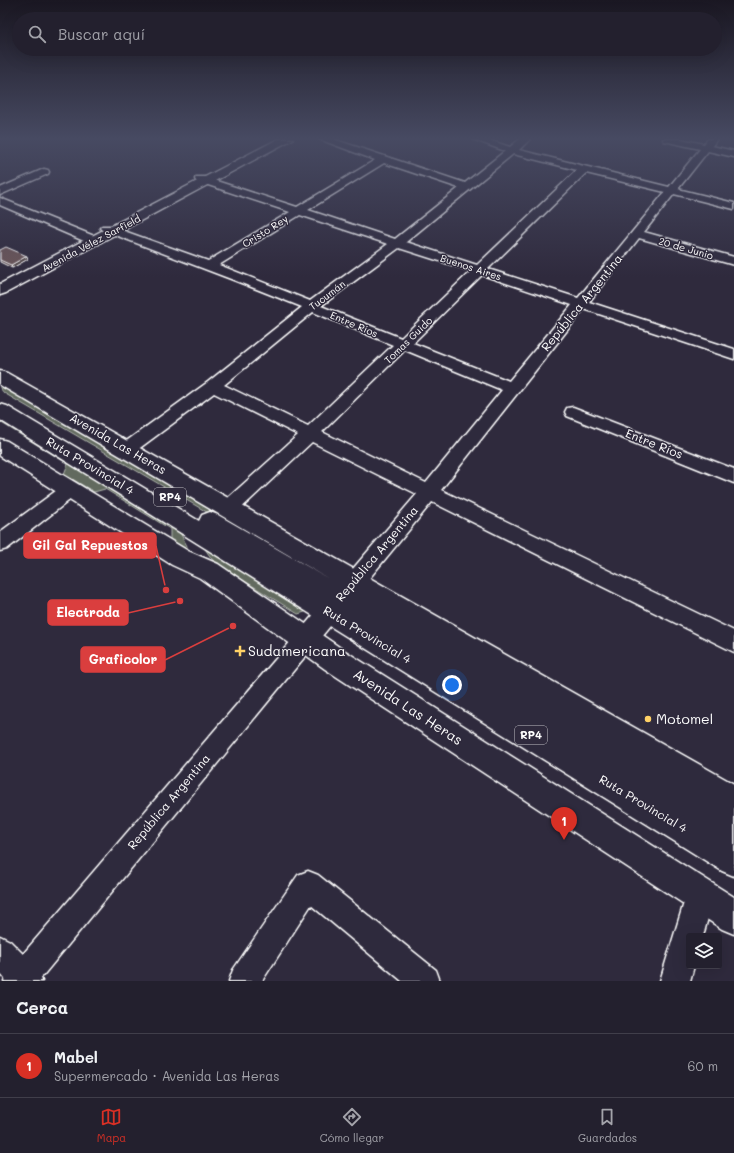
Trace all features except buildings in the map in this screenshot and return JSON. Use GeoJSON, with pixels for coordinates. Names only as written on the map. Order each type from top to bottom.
{"type":"FeatureCollection","features":[{"type":"Feature","properties":{"kind":"main road","name":"Avenida Vélez Sarfield"},"geometry":{"type":"LineString","coordinates":[[0,290],[194,185]]}},
{"type":"Feature","properties":{"kind":"main road","name":"Avenida Vélez Sarfield"},"geometry":{"type":"LineString","coordinates":[[0,281],[91,240]]}},
{"type":"Feature","properties":{"kind":"main road","name":"Avenida Las Heras"},"geometry":{"type":"LineString","coordinates":[[0,376],[228,508],[341,597],[733,794]]}},
{"type":"Feature","properties":{"kind":"main road","name":"Ruta Provincial 4"},"geometry":{"type":"LineString","coordinates":[[0,396],[341,597],[734,834]]}},
{"type":"Feature","properties":{"kind":"main road","name":"Ruta Provincial 4"},"geometry":{"type":"LineString","coordinates":[[0,410],[181,522],[341,597],[734,859]]}},
{"type":"Feature","properties":{"kind":"main road","name":"Avenida Las Heras"},"geometry":{"type":"LineString","coordinates":[[0,446],[180,558],[209,571],[305,639],[734,917]]}},
{"type":"Feature","properties":{"kind":"main road"},"geometry":{"type":"LineString","coordinates":[[181,522],[209,571]]}},
{"type":"Feature","properties":{"kind":"street"},"geometry":{"type":"LineString","coordinates":[[0,192],[16,185]]}},
{"type":"Feature","properties":{"kind":"street","name":"Buenos Aires"},"geometry":{"type":"LineString","coordinates":[[218,185],[734,354]]}},
{"type":"Feature","properties":{"kind":"street","name":"Cristo Rey"},"geometry":{"type":"LineString","coordinates":[[209,266],[340,185]]}},
{"type":"Feature","properties":{"kind":"street"},"geometry":{"type":"LineString","coordinates":[[461,185],[468,187]]}},
{"type":"Feature","properties":{"kind":"street","name":"Tucumán"},"geometry":{"type":"LineString","coordinates":[[127,450],[213,386],[312,306],[396,244],[471,185]]}},
{"type":"Feature","properties":{"kind":"street","name":"Tomas Guido"},"geometry":{"type":"LineString","coordinates":[[228,508],[310,434],[568,185]]}},
{"type":"Feature","properties":{"kind":"street"},"geometry":{"type":"LineString","coordinates":[[646,185],[734,206]]}},
{"type":"Feature","properties":{"kind":"street","name":"República Argentina"},"geometry":{"type":"LineString","coordinates":[[23,979],[428,492],[676,185]]}},
{"type":"Feature","properties":{"kind":"street"},"geometry":{"type":"LineString","coordinates":[[0,201],[91,240]]}},
{"type":"Feature","properties":{"kind":"street","name":"Entre Ríos"},"geometry":{"type":"LineString","coordinates":[[110,229],[312,306],[403,345],[512,388]]}},
{"type":"Feature","properties":{"kind":"street","name":"20 de Junio"},"geometry":{"type":"LineString","coordinates":[[637,234],[734,262]]}},
{"type":"Feature","properties":{"kind":"street"},"geometry":{"type":"LineString","coordinates":[[213,386],[734,642]]}},
{"type":"Feature","properties":{"kind":"street","name":"Entre Ríos"},"geometry":{"type":"LineString","coordinates":[[573,412],[734,476]]}},
{"type":"Feature","properties":{"kind":"street"},"geometry":{"type":"LineString","coordinates":[[0,543],[70,490]]}},
{"type":"Feature","properties":{"kind":"street"},"geometry":{"type":"LineString","coordinates":[[244,981],[308,885],[425,981]]}},
{"type":"Feature","properties":{"kind":"street"},"geometry":{"type":"LineString","coordinates":[[675,981],[700,896]]}},
{"type":"Feature","properties":{"kind":"street"},"geometry":{"type":"LineString","coordinates":[[0,951],[23,979]]}},
{"type":"Feature","properties":{"kind":"green space"},"geometry":{"type":"Polygon","coordinates":[[[0,382],[327,577],[321,579],[4,393],[0,388],[0,382]]]}},
{"type":"Feature","properties":{"kind":"green space"},"geometry":{"type":"Polygon","coordinates":[[[0,417],[176,525],[187,546],[186,550],[170,542],[170,529],[105,489],[94,492],[64,474],[68,464],[0,422],[0,417]]]}},
{"type":"Feature","properties":{"kind":"green space"},"geometry":{"type":"Polygon","coordinates":[[[203,546],[307,609],[305,612],[298,614],[214,562],[203,546]]]}},
{"type":"Feature","properties":{"kind":"place","name":"Gil Gal Repuestos"},"geometry":{"type":"Point","coordinates":[166,590]}},
{"type":"Feature","properties":{"kind":"place","name":"Electroda"},"geometry":{"type":"Point","coordinates":[180,601]}},
{"type":"Feature","properties":{"kind":"place","name":"Graficolor"},"geometry":{"type":"Point","coordinates":[233,626]}},
{"type":"Feature","properties":{"kind":"place","name":"Sudamericana"},"geometry":{"type":"Point","coordinates":[240,651]}},
{"type":"Feature","properties":{"kind":"place","name":"Motomel"},"geometry":{"type":"Point","coordinates":[648,719]}},
{"type":"Feature","properties":{"kind":"place","name":"Mabel"},"geometry":{"type":"Point","coordinates":[564,840]}}]}
